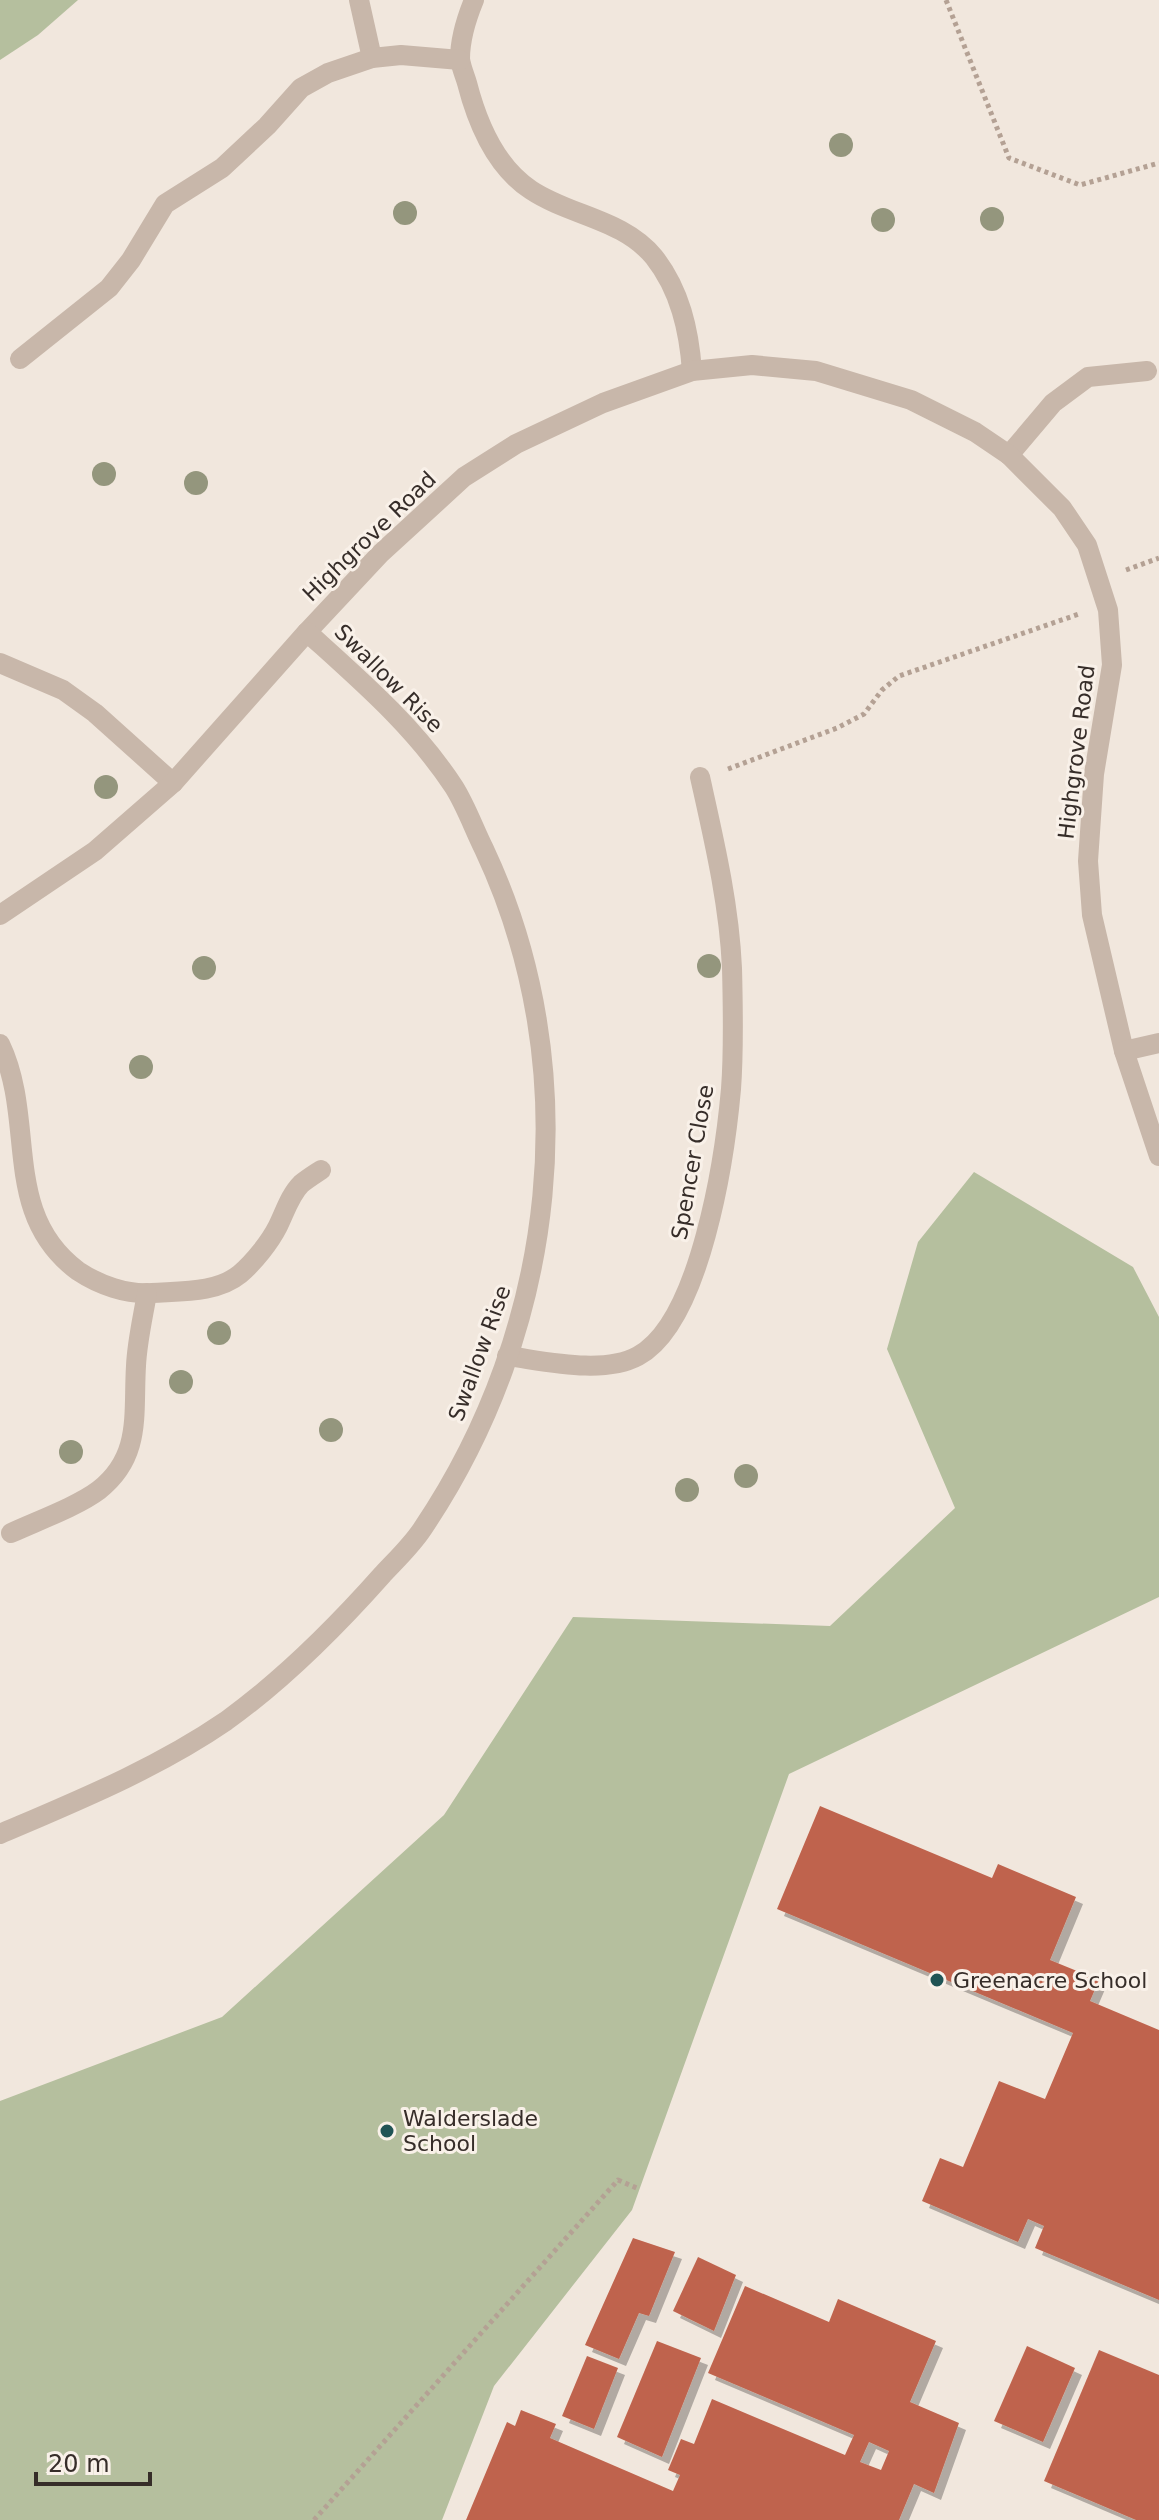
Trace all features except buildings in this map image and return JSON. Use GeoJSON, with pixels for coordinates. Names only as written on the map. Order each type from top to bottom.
{"type":"FeatureCollection","features":[{"type":"Feature","properties":{"kind":"street"},"geometry":{"type":"LineString","coordinates":[[359,0],[372,58]]}},
{"type":"Feature","properties":{"kind":"street"},"geometry":{"type":"LineString","coordinates":[[474,0],[468,13],[460,60],[476,116],[500,159],[529,189],[558,205],[626,233],[652,255],[671,283],[689,332],[692,371]]}},
{"type":"Feature","properties":{"kind":"street"},"geometry":{"type":"LineString","coordinates":[[20,359],[109,288],[131,260],[165,204],[222,168],[267,126],[301,88],[328,73],[372,58],[401,55],[460,60]]}},
{"type":"Feature","properties":{"kind":"street","name":"Highgrove Road"},"geometry":{"type":"LineString","coordinates":[[0,915],[95,851],[173,783],[391,543],[464,477],[516,444],[603,403],[692,371],[752,365],[816,371],[911,400],[975,432],[1009,455],[1062,508],[1087,545],[1108,610],[1112,665],[1094,774],[1088,861],[1092,915],[1124,1051],[1159,1156]]}},
{"type":"Feature","properties":{"kind":"street"},"geometry":{"type":"LineString","coordinates":[[1009,455],[1053,403],[1088,377],[1147,371]]}},
{"type":"Feature","properties":{"kind":"street","name":"Swallow Rise"},"geometry":{"type":"LineString","coordinates":[[0,1834],[116,1785],[225,1721],[347,1614],[420,1532],[444,1495],[481,1423],[526,1303],[543,1203],[544,1058],[529,973],[500,884],[456,791],[425,745],[307,632]]}},
{"type":"Feature","properties":{"kind":"street"},"geometry":{"type":"LineString","coordinates":[[0,663],[63,690],[95,713],[173,783]]}},
{"type":"Feature","properties":{"kind":"street","name":"Spencer Close"},"geometry":{"type":"LineString","coordinates":[[507,1356],[602,1365],[637,1357],[661,1338],[679,1311],[700,1257],[723,1150],[731,1087],[732,967],[724,889],[700,777]]}},
{"type":"Feature","properties":{"kind":"street"},"geometry":{"type":"LineString","coordinates":[[1124,1051],[1159,1043]]}},
{"type":"Feature","properties":{"kind":"street"},"geometry":{"type":"LineString","coordinates":[[0,1044],[7,1060],[16,1108],[16,1147],[22,1193],[36,1226],[54,1251],[89,1279],[120,1290],[147,1293],[212,1288],[239,1275],[276,1230],[301,1185],[321,1170]]}},
{"type":"Feature","properties":{"kind":"street"},"geometry":{"type":"LineString","coordinates":[[11,1533],[97,1492],[117,1474],[134,1436],[136,1364],[147,1293]]}},
{"type":"Feature","properties":{"kind":"path"},"geometry":{"type":"LineString","coordinates":[[946,0],[1009,158],[1080,185],[1159,163]]}},
{"type":"Feature","properties":{"kind":"path"},"geometry":{"type":"LineString","coordinates":[[700,777],[748,763],[837,728],[864,714],[882,690],[899,676],[1070,615],[1108,610]]}},
{"type":"Feature","properties":{"kind":"path"},"geometry":{"type":"LineString","coordinates":[[314,2520],[618,2180],[639,2189]]}},
{"type":"Feature","properties":{"kind":"green space"},"geometry":{"type":"Polygon","coordinates":[[[0,0],[78,0],[38,35],[0,60],[0,0]]]}},
{"type":"Feature","properties":{"kind":"green space"},"geometry":{"type":"Polygon","coordinates":[[[974,1172],[1133,1267],[1159,1317],[1159,1597],[789,1774],[632,2210],[494,2386],[442,2520],[0,2520],[0,2101],[222,2017],[444,1815],[573,1617],[830,1626],[955,1508],[887,1349],[918,1242],[974,1172]]]}},
{"type":"Feature","properties":{"kind":"place","name":"Greenacre School"},"geometry":{"type":"Point","coordinates":[937,1980]}},
{"type":"Feature","properties":{"kind":"place","name":"Walderslade School"},"geometry":{"type":"Point","coordinates":[387,2131]}}]}
